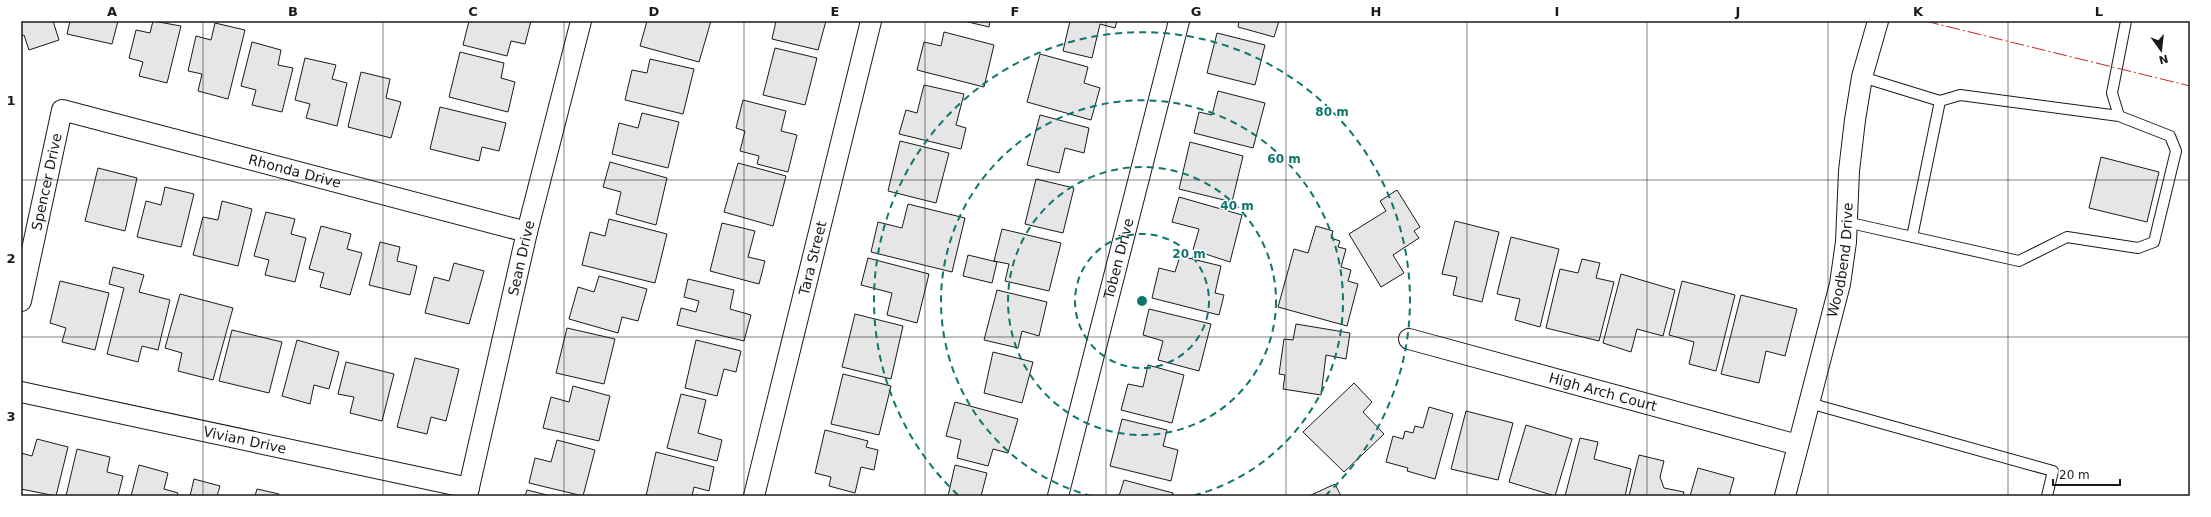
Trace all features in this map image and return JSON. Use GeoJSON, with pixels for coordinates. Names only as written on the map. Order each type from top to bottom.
{"type":"FeatureCollection","features":[{"type":"Feature","properties":{"kind":"street","name":"Sean Drive"},"geometry":{"type":"LineString","coordinates":[[468,492],[527,232],[581,21]]}},
{"type":"Feature","properties":{"kind":"street","name":"Tara Street"},"geometry":{"type":"LineString","coordinates":[[754,496],[870,21]]}},
{"type":"Feature","properties":{"kind":"street","name":"Toben Drive"},"geometry":{"type":"LineString","coordinates":[[1058,496],[1179,21]]}},
{"type":"Feature","properties":{"kind":"street","name":"Woodbend Drive"},"geometry":{"type":"LineString","coordinates":[[1785,496],[1840,284],[1852,142],[1862,77],[1878,21]]}},
{"type":"Feature","properties":{"kind":"street","name":"Rhonda Drive"},"geometry":{"type":"LineString","coordinates":[[62,110],[527,232]]}},
{"type":"Feature","properties":{"kind":"street","name":"Spencer Drive"},"geometry":{"type":"LineString","coordinates":[[21,301],[62,110]]}},
{"type":"Feature","properties":{"kind":"street","name":"High Arch Court"},"geometry":{"type":"LineString","coordinates":[[1409,339],[1798,445]]}},
{"type":"Feature","properties":{"kind":"street","name":"Vivian Drive"},"geometry":{"type":"LineString","coordinates":[[21,392],[468,492]]}},
{"type":"Feature","properties":{"kind":"lane"},"geometry":{"type":"LineString","coordinates":[[2118,116],[2112,93],[2126,21]]}},
{"type":"Feature","properties":{"kind":"lane"},"geometry":{"type":"LineString","coordinates":[[1846,222],[2019,261],[2067,237],[2138,248],[2154,242],[2176,151],[2170,136],[2118,116],[1960,95],[1940,101],[1862,77]]}},
{"type":"Feature","properties":{"kind":"lane"},"geometry":{"type":"LineString","coordinates":[[1912,237],[1940,101]]}},
{"type":"Feature","properties":{"kind":"lane"},"geometry":{"type":"LineString","coordinates":[[1809,403],[2053,471],[2047,496]]}},
{"type":"Feature","properties":{"kind":"building"},"geometry":{"type":"Polygon","coordinates":[[[21,21],[53,21],[59,40],[29,50],[24,35],[21,37],[21,21]]]}},
{"type":"Feature","properties":{"kind":"building"},"geometry":{"type":"Polygon","coordinates":[[[70,21],[118,21],[112,44],[67,34],[70,21]]]}},
{"type":"Feature","properties":{"kind":"building"},"geometry":{"type":"Polygon","coordinates":[[[153,21],[181,26],[167,83],[139,76],[143,62],[129,58],[136,30],[150,33],[153,21]]]}},
{"type":"Feature","properties":{"kind":"building"},"geometry":{"type":"Polygon","coordinates":[[[469,21],[531,21],[525,44],[511,41],[507,56],[463,45],[469,21]]]}},
{"type":"Feature","properties":{"kind":"building"},"geometry":{"type":"Polygon","coordinates":[[[647,21],[711,21],[699,62],[640,46],[647,21]]]}},
{"type":"Feature","properties":{"kind":"building"},"geometry":{"type":"Polygon","coordinates":[[[776,21],[826,21],[818,50],[772,39],[776,21]]]}},
{"type":"Feature","properties":{"kind":"building"},"geometry":{"type":"Polygon","coordinates":[[[964,21],[990,21],[989,27],[964,21]]]}},
{"type":"Feature","properties":{"kind":"building"},"geometry":{"type":"Polygon","coordinates":[[[1070,21],[1117,21],[1115,28],[1100,24],[1092,58],[1063,51],[1070,21]]]}},
{"type":"Feature","properties":{"kind":"building"},"geometry":{"type":"Polygon","coordinates":[[[1239,21],[1279,21],[1274,37],[1238,27],[1239,21]]]}},
{"type":"Feature","properties":{"kind":"building"},"geometry":{"type":"Polygon","coordinates":[[[215,23],[245,30],[228,99],[198,91],[202,74],[188,71],[196,36],[211,40],[215,23]]]}},
{"type":"Feature","properties":{"kind":"building"},"geometry":{"type":"Polygon","coordinates":[[[944,32],[994,45],[984,87],[917,70],[924,42],[941,46],[944,32]]]}},
{"type":"Feature","properties":{"kind":"building"},"geometry":{"type":"Polygon","coordinates":[[[1217,33],[1265,45],[1255,85],[1207,73],[1217,33]]]}},
{"type":"Feature","properties":{"kind":"building"},"geometry":{"type":"Polygon","coordinates":[[[252,42],[281,50],[278,65],[293,68],[282,112],[252,105],[256,90],[241,86],[252,42]]]}},
{"type":"Feature","properties":{"kind":"building"},"geometry":{"type":"Polygon","coordinates":[[[775,48],[817,58],[805,105],[763,95],[775,48]]]}},
{"type":"Feature","properties":{"kind":"building"},"geometry":{"type":"Polygon","coordinates":[[[460,52],[504,63],[501,78],[515,82],[508,112],[449,97],[460,52]]]}},
{"type":"Feature","properties":{"kind":"building"},"geometry":{"type":"Polygon","coordinates":[[[1040,54],[1088,67],[1084,83],[1100,88],[1091,120],[1027,102],[1040,54]]]}},
{"type":"Feature","properties":{"kind":"building"},"geometry":{"type":"Polygon","coordinates":[[[305,58],[336,65],[332,79],[347,83],[337,126],[306,118],[310,104],[295,100],[305,58]]]}},
{"type":"Feature","properties":{"kind":"building"},"geometry":{"type":"Polygon","coordinates":[[[650,59],[694,69],[683,114],[625,100],[632,70],[647,73],[650,59]]]}},
{"type":"Feature","properties":{"kind":"building"},"geometry":{"type":"Polygon","coordinates":[[[361,72],[390,79],[386,98],[401,102],[391,138],[348,127],[361,72]]]}},
{"type":"Feature","properties":{"kind":"building"},"geometry":{"type":"Polygon","coordinates":[[[924,85],[964,94],[956,125],[966,128],[961,149],[899,134],[906,110],[917,113],[924,85]]]}},
{"type":"Feature","properties":{"kind":"building"},"geometry":{"type":"Polygon","coordinates":[[[1218,91],[1265,103],[1253,148],[1194,133],[1199,112],[1212,115],[1218,91]]]}},
{"type":"Feature","properties":{"kind":"building"},"geometry":{"type":"Polygon","coordinates":[[[743,100],[786,111],[781,131],[797,135],[788,172],[757,164],[759,156],[740,151],[745,131],[736,128],[743,100]]]}},
{"type":"Feature","properties":{"kind":"building"},"geometry":{"type":"Polygon","coordinates":[[[440,107],[506,123],[499,151],[482,147],[479,161],[430,149],[440,107]]]}},
{"type":"Feature","properties":{"kind":"building"},"geometry":{"type":"Polygon","coordinates":[[[642,113],[679,122],[668,168],[612,154],[619,123],[638,128],[642,113]]]}},
{"type":"Feature","properties":{"kind":"building"},"geometry":{"type":"Polygon","coordinates":[[[1040,115],[1089,128],[1084,153],[1065,148],[1059,173],[1027,165],[1040,115]]]}},
{"type":"Feature","properties":{"kind":"building"},"geometry":{"type":"Polygon","coordinates":[[[900,141],[949,153],[936,203],[888,191],[900,141]]]}},
{"type":"Feature","properties":{"kind":"building"},"geometry":{"type":"Polygon","coordinates":[[[1190,142],[1243,156],[1232,202],[1179,189],[1190,142]]]}},
{"type":"Feature","properties":{"kind":"building"},"geometry":{"type":"Polygon","coordinates":[[[2101,157],[2159,172],[2147,222],[2089,208],[2101,157]]]}},
{"type":"Feature","properties":{"kind":"building"},"geometry":{"type":"Polygon","coordinates":[[[610,162],[667,178],[656,225],[616,214],[621,192],[603,187],[610,162]]]}},
{"type":"Feature","properties":{"kind":"building"},"geometry":{"type":"Polygon","coordinates":[[[738,163],[786,176],[773,226],[724,212],[738,163]]]}},
{"type":"Feature","properties":{"kind":"building"},"geometry":{"type":"Polygon","coordinates":[[[98,168],[137,178],[125,231],[85,221],[98,168]]]}},
{"type":"Feature","properties":{"kind":"building"},"geometry":{"type":"Polygon","coordinates":[[[1036,179],[1074,188],[1063,233],[1025,224],[1036,179]]]}},
{"type":"Feature","properties":{"kind":"building"},"geometry":{"type":"Polygon","coordinates":[[[165,187],[194,194],[181,247],[137,237],[146,201],[161,205],[165,187]]]}},
{"type":"Feature","properties":{"kind":"building"},"geometry":{"type":"Polygon","coordinates":[[[1397,190],[1420,227],[1414,231],[1419,238],[1393,255],[1404,273],[1381,287],[1349,234],[1386,211],[1380,201],[1397,190]]]}},
{"type":"Feature","properties":{"kind":"building"},"geometry":{"type":"Polygon","coordinates":[[[1179,197],[1242,215],[1230,262],[1193,250],[1199,229],[1172,222],[1179,197]]]}},
{"type":"Feature","properties":{"kind":"building"},"geometry":{"type":"Polygon","coordinates":[[[222,201],[252,209],[238,266],[193,255],[203,217],[218,220],[222,201]]]}},
{"type":"Feature","properties":{"kind":"building"},"geometry":{"type":"Polygon","coordinates":[[[908,204],[965,218],[952,272],[871,252],[878,222],[902,228],[908,204]]]}},
{"type":"Feature","properties":{"kind":"building"},"geometry":{"type":"Polygon","coordinates":[[[266,212],[295,219],[291,234],[306,238],[295,282],[265,275],[269,260],[254,256],[266,212]]]}},
{"type":"Feature","properties":{"kind":"building"},"geometry":{"type":"Polygon","coordinates":[[[609,219],[667,234],[655,283],[582,265],[590,232],[605,236],[609,219]]]}},
{"type":"Feature","properties":{"kind":"building"},"geometry":{"type":"Polygon","coordinates":[[[1455,221],[1499,232],[1482,302],[1453,295],[1457,277],[1442,274],[1455,221]]]}},
{"type":"Feature","properties":{"kind":"building"},"geometry":{"type":"Polygon","coordinates":[[[722,223],[755,231],[748,257],[765,261],[759,284],[710,271],[722,223]]]}},
{"type":"Feature","properties":{"kind":"building"},"geometry":{"type":"Polygon","coordinates":[[[321,226],[351,234],[347,249],[362,253],[350,295],[320,287],[324,273],[309,269],[321,226]]]}},
{"type":"Feature","properties":{"kind":"building"},"geometry":{"type":"Polygon","coordinates":[[[1316,226],[1333,231],[1331,238],[1340,241],[1338,247],[1346,249],[1341,267],[1351,270],[1348,281],[1358,284],[1347,326],[1278,307],[1294,249],[1308,253],[1316,226]]]}},
{"type":"Feature","properties":{"kind":"building"},"geometry":{"type":"Polygon","coordinates":[[[1002,229],[1061,243],[1049,291],[1005,281],[1009,264],[994,261],[1002,229]]]}},
{"type":"Feature","properties":{"kind":"building"},"geometry":{"type":"Polygon","coordinates":[[[1511,237],[1559,249],[1540,327],[1515,320],[1520,299],[1497,294],[1511,237]]]}},
{"type":"Feature","properties":{"kind":"building"},"geometry":{"type":"Polygon","coordinates":[[[380,242],[400,247],[397,261],[417,266],[410,295],[369,285],[380,242]]]}},
{"type":"Feature","properties":{"kind":"building"},"geometry":{"type":"Polygon","coordinates":[[[968,255],[997,262],[992,283],[963,276],[968,255]]]}},
{"type":"Feature","properties":{"kind":"building"},"geometry":{"type":"Polygon","coordinates":[[[1180,256],[1221,266],[1215,293],[1224,295],[1219,315],[1152,298],[1159,268],[1175,272],[1180,256]]]}},
{"type":"Feature","properties":{"kind":"building"},"geometry":{"type":"Polygon","coordinates":[[[868,258],[929,274],[917,323],[887,315],[892,293],[861,285],[868,258]]]}},
{"type":"Feature","properties":{"kind":"building"},"geometry":{"type":"Polygon","coordinates":[[[1582,259],[1600,263],[1596,278],[1614,282],[1599,341],[1546,328],[1560,269],[1578,273],[1582,259]]]}},
{"type":"Feature","properties":{"kind":"building"},"geometry":{"type":"Polygon","coordinates":[[[454,263],[484,271],[469,324],[425,313],[434,277],[449,281],[454,263]]]}},
{"type":"Feature","properties":{"kind":"building"},"geometry":{"type":"Polygon","coordinates":[[[113,267],[144,275],[139,292],[170,300],[158,350],[142,346],[138,362],[107,354],[124,288],[109,284],[113,267]]]}},
{"type":"Feature","properties":{"kind":"building"},"geometry":{"type":"Polygon","coordinates":[[[1621,274],[1675,290],[1663,336],[1637,329],[1631,352],[1603,343],[1621,274]]]}},
{"type":"Feature","properties":{"kind":"building"},"geometry":{"type":"Polygon","coordinates":[[[599,276],[647,289],[638,321],[622,317],[618,333],[569,319],[578,287],[594,292],[599,276]]]}},
{"type":"Feature","properties":{"kind":"building"},"geometry":{"type":"Polygon","coordinates":[[[688,279],[734,290],[730,309],[751,315],[744,341],[677,325],[681,308],[696,312],[699,301],[684,297],[688,279]]]}},
{"type":"Feature","properties":{"kind":"building"},"geometry":{"type":"Polygon","coordinates":[[[60,281],[109,293],[95,350],[62,342],[66,328],[50,323],[60,281]]]}},
{"type":"Feature","properties":{"kind":"building"},"geometry":{"type":"Polygon","coordinates":[[[1682,281],[1735,295],[1716,371],[1689,364],[1694,342],[1669,335],[1682,281]]]}},
{"type":"Feature","properties":{"kind":"building"},"geometry":{"type":"Polygon","coordinates":[[[997,290],[1047,302],[1039,336],[1022,331],[1018,348],[984,340],[997,290]]]}},
{"type":"Feature","properties":{"kind":"building"},"geometry":{"type":"Polygon","coordinates":[[[180,294],[233,308],[213,380],[178,371],[182,353],[165,348],[180,294]]]}},
{"type":"Feature","properties":{"kind":"building"},"geometry":{"type":"Polygon","coordinates":[[[1741,295],[1797,309],[1785,356],[1766,351],[1759,383],[1721,374],[1741,295]]]}},
{"type":"Feature","properties":{"kind":"building"},"geometry":{"type":"Polygon","coordinates":[[[1149,309],[1211,324],[1199,371],[1158,360],[1163,341],[1143,335],[1149,309]]]}},
{"type":"Feature","properties":{"kind":"building"},"geometry":{"type":"Polygon","coordinates":[[[855,314],[903,326],[891,379],[842,367],[855,314]]]}},
{"type":"Feature","properties":{"kind":"building"},"geometry":{"type":"Polygon","coordinates":[[[1296,324],[1350,333],[1346,359],[1326,355],[1321,395],[1283,389],[1285,375],[1279,374],[1284,339],[1293,340],[1296,324]]]}},
{"type":"Feature","properties":{"kind":"building"},"geometry":{"type":"Polygon","coordinates":[[[567,328],[615,339],[604,384],[556,373],[567,328]]]}},
{"type":"Feature","properties":{"kind":"building"},"geometry":{"type":"Polygon","coordinates":[[[232,330],[282,342],[269,393],[219,381],[232,330]]]}},
{"type":"Feature","properties":{"kind":"building"},"geometry":{"type":"Polygon","coordinates":[[[297,340],[339,352],[329,389],[314,385],[310,404],[282,396],[297,340]]]}},
{"type":"Feature","properties":{"kind":"building"},"geometry":{"type":"Polygon","coordinates":[[[696,340],[741,351],[736,372],[724,369],[717,396],[685,388],[696,340]]]}},
{"type":"Feature","properties":{"kind":"building"},"geometry":{"type":"Polygon","coordinates":[[[993,352],[1033,362],[1022,403],[984,393],[993,352]]]}},
{"type":"Feature","properties":{"kind":"building"},"geometry":{"type":"Polygon","coordinates":[[[415,358],[459,369],[446,421],[431,417],[427,434],[397,427],[415,358]]]}},
{"type":"Feature","properties":{"kind":"building"},"geometry":{"type":"Polygon","coordinates":[[[346,362],[394,374],[382,421],[350,413],[354,397],[338,394],[346,362]]]}},
{"type":"Feature","properties":{"kind":"building"},"geometry":{"type":"Polygon","coordinates":[[[1148,365],[1184,375],[1172,423],[1121,410],[1128,384],[1143,387],[1148,365]]]}},
{"type":"Feature","properties":{"kind":"building"},"geometry":{"type":"Polygon","coordinates":[[[843,374],[891,386],[879,435],[831,424],[843,374]]]}},
{"type":"Feature","properties":{"kind":"building"},"geometry":{"type":"Polygon","coordinates":[[[1354,383],[1372,402],[1363,412],[1384,434],[1344,472],[1303,432],[1354,383]]]}},
{"type":"Feature","properties":{"kind":"building"},"geometry":{"type":"Polygon","coordinates":[[[573,386],[610,396],[599,441],[543,428],[551,397],[569,402],[573,386]]]}},
{"type":"Feature","properties":{"kind":"building"},"geometry":{"type":"Polygon","coordinates":[[[681,394],[706,400],[698,433],[722,440],[717,461],[667,448],[681,394]]]}},
{"type":"Feature","properties":{"kind":"building"},"geometry":{"type":"Polygon","coordinates":[[[955,402],[1018,419],[1008,453],[993,449],[988,466],[957,458],[961,440],[946,436],[955,402]]]}},
{"type":"Feature","properties":{"kind":"building"},"geometry":{"type":"Polygon","coordinates":[[[1429,407],[1453,414],[1435,479],[1407,471],[1408,468],[1386,462],[1393,436],[1403,439],[1405,431],[1413,433],[1415,426],[1423,428],[1429,407]]]}},
{"type":"Feature","properties":{"kind":"building"},"geometry":{"type":"Polygon","coordinates":[[[1466,411],[1513,423],[1498,480],[1451,469],[1466,411]]]}},
{"type":"Feature","properties":{"kind":"building"},"geometry":{"type":"Polygon","coordinates":[[[1122,419],[1167,430],[1163,446],[1178,450],[1171,481],[1110,466],[1122,419]]]}},
{"type":"Feature","properties":{"kind":"building"},"geometry":{"type":"Polygon","coordinates":[[[1526,425],[1572,439],[1555,496],[1509,482],[1526,425]]]}},
{"type":"Feature","properties":{"kind":"building"},"geometry":{"type":"Polygon","coordinates":[[[825,430],[868,441],[866,447],[878,450],[874,470],[861,467],[855,493],[829,486],[831,477],[815,473],[825,430]]]}},
{"type":"Feature","properties":{"kind":"building"},"geometry":{"type":"Polygon","coordinates":[[[1580,438],[1598,442],[1594,459],[1631,469],[1625,496],[1565,496],[1580,438]]]}},
{"type":"Feature","properties":{"kind":"building"},"geometry":{"type":"Polygon","coordinates":[[[37,439],[68,447],[56,496],[21,489],[21,453],[32,456],[37,439]]]}},
{"type":"Feature","properties":{"kind":"building"},"geometry":{"type":"Polygon","coordinates":[[[557,440],[595,450],[583,496],[529,483],[535,458],[551,462],[557,440]]]}},
{"type":"Feature","properties":{"kind":"building"},"geometry":{"type":"Polygon","coordinates":[[[77,449],[110,457],[107,472],[123,476],[118,496],[66,496],[77,449]]]}},
{"type":"Feature","properties":{"kind":"building"},"geometry":{"type":"Polygon","coordinates":[[[656,452],[714,467],[709,491],[694,487],[692,496],[646,496],[656,452]]]}},
{"type":"Feature","properties":{"kind":"building"},"geometry":{"type":"Polygon","coordinates":[[[1639,455],[1664,461],[1660,477],[1664,488],[1684,492],[1683,496],[1629,496],[1639,455]]]}},
{"type":"Feature","properties":{"kind":"building"},"geometry":{"type":"Polygon","coordinates":[[[139,465],[168,473],[164,489],[178,493],[177,496],[131,496],[139,465]]]}},
{"type":"Feature","properties":{"kind":"building"},"geometry":{"type":"Polygon","coordinates":[[[955,465],[987,473],[981,496],[948,496],[955,465]]]}},
{"type":"Feature","properties":{"kind":"building"},"geometry":{"type":"Polygon","coordinates":[[[1698,468],[1734,478],[1729,496],[1690,496],[1698,468]]]}},
{"type":"Feature","properties":{"kind":"building"},"geometry":{"type":"Polygon","coordinates":[[[194,479],[220,486],[217,496],[190,496],[194,479]]]}},
{"type":"Feature","properties":{"kind":"building"},"geometry":{"type":"Polygon","coordinates":[[[1124,480],[1173,493],[1172,496],[1119,496],[1124,480]]]}},
{"type":"Feature","properties":{"kind":"building"},"geometry":{"type":"Polygon","coordinates":[[[1335,484],[1341,496],[1309,496],[1335,484]]]}},
{"type":"Feature","properties":{"kind":"building"},"geometry":{"type":"Polygon","coordinates":[[[257,489],[279,494],[279,496],[255,496],[257,489]]]}},
{"type":"Feature","properties":{"kind":"building"},"geometry":{"type":"Polygon","coordinates":[[[527,490],[551,496],[525,496],[527,490]]]}},
{"type":"Feature","properties":{"kind":"power"},"geometry":{"type":"LineString","coordinates":[[1925,21],[2190,86]]}}]}
